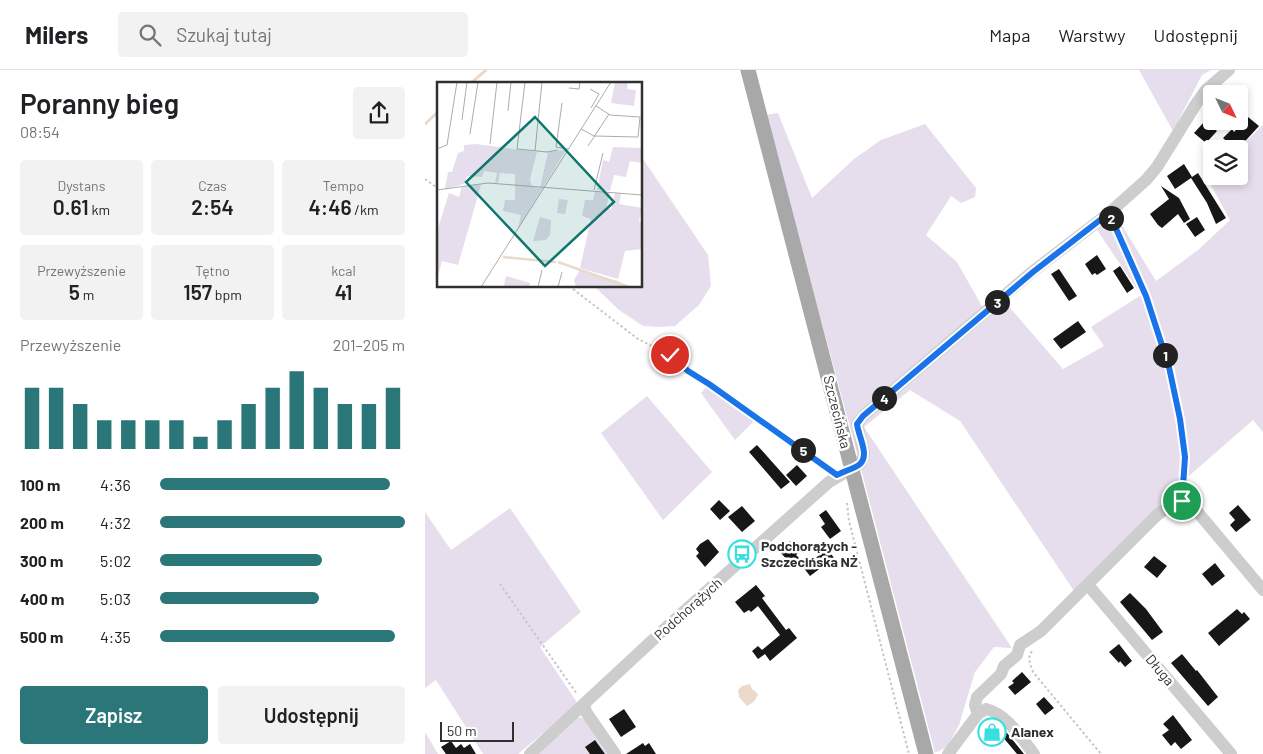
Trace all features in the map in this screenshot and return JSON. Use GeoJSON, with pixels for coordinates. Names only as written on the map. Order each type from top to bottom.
{"type":"FeatureCollection","features":[{"type":"Feature","properties":{"kind":"main road","name":"Szczecińska"},"geometry":{"type":"LineString","coordinates":[[748,70],[926,754]]}},
{"type":"Feature","properties":{"kind":"street"},"geometry":{"type":"LineString","coordinates":[[851,468],[861,463],[864,457],[857,424],[863,416],[1033,272],[1109,213],[1146,180],[1157,167],[1195,104],[1206,90],[1229,70]]}},
{"type":"Feature","properties":{"kind":"street","name":"Podchorążych"},"geometry":{"type":"LineString","coordinates":[[530,754],[837,475],[851,468]]}},
{"type":"Feature","properties":{"kind":"street"},"geometry":{"type":"LineString","coordinates":[[978,714],[975,705],[977,697],[1001,674],[1004,666],[1017,655],[1020,645],[1041,631],[1155,517],[1170,506],[1182,501],[1190,503],[1263,590]]}},
{"type":"Feature","properties":{"kind":"street","name":"Długa"},"geometry":{"type":"LineString","coordinates":[[1088,585],[1231,754]]}},
{"type":"Feature","properties":{"kind":"street"},"geometry":{"type":"LineString","coordinates":[[584,704],[586,712],[615,754]]}},
{"type":"Feature","properties":{"kind":"street"},"geometry":{"type":"LineString","coordinates":[[948,754],[978,714],[986,709],[994,711],[1003,717],[1034,754]]}},
{"type":"Feature","properties":{"kind":"path"},"geometry":{"type":"LineString","coordinates":[[425,179],[437,188]]}},
{"type":"Feature","properties":{"kind":"path"},"geometry":{"type":"LineString","coordinates":[[1109,213],[1146,296],[1169,367],[1180,419],[1185,457],[1182,501]]}},
{"type":"Feature","properties":{"kind":"path"},"geometry":{"type":"LineString","coordinates":[[572,288],[638,339],[670,355],[688,371],[837,475]]}},
{"type":"Feature","properties":{"kind":"path"},"geometry":{"type":"LineString","coordinates":[[501,584],[584,704]]}},
{"type":"Feature","properties":{"kind":"path"},"geometry":{"type":"LineString","coordinates":[[1034,647],[1029,655],[1029,662],[1033,672],[1101,754]]}},
{"type":"Feature","properties":{"kind":"shaded area"},"geometry":{"type":"Polygon","coordinates":[[[1139,70],[1211,70],[1202,75],[1173,131],[1139,70]]]}},
{"type":"Feature","properties":{"kind":"shaded area"},"geometry":{"type":"Polygon","coordinates":[[[778,113],[812,198],[854,159],[881,140],[925,124],[976,188],[975,197],[961,203],[951,196],[926,235],[957,262],[984,310],[1005,302],[1063,369],[1104,346],[1091,327],[1141,295],[1097,230],[1115,214],[1156,281],[1198,250],[1230,220],[1211,185],[1248,185],[1247,140],[1263,125],[1263,432],[1253,420],[1181,483],[1110,558],[1074,591],[960,421],[910,390],[864,427],[1012,648],[994,647],[975,672],[959,725],[947,747],[935,753],[853,438],[765,115],[778,113]]]}},
{"type":"Feature","properties":{"kind":"shaded area"},"geometry":{"type":"Polygon","coordinates":[[[643,159],[708,255],[711,286],[699,305],[675,326],[643,326],[619,310],[596,288],[643,288],[643,159]]]}},
{"type":"Feature","properties":{"kind":"shaded area"},"geometry":{"type":"Polygon","coordinates":[[[707,386],[754,421],[735,440],[701,393],[707,386]]]}},
{"type":"Feature","properties":{"kind":"shaded area"},"geometry":{"type":"Polygon","coordinates":[[[647,396],[712,472],[663,520],[601,433],[647,396]]]}},
{"type":"Feature","properties":{"kind":"shaded area"},"geometry":{"type":"Polygon","coordinates":[[[510,508],[581,612],[540,647],[578,704],[518,754],[483,754],[436,680],[425,688],[425,512],[451,550],[510,508]]]}},
{"type":"Feature","properties":{"kind":"shaded area"},"geometry":{"type":"Polygon","coordinates":[[[750,684],[752,689],[758,694],[754,701],[747,706],[739,697],[738,690],[742,686],[750,684]]]}},
{"type":"Feature","properties":{"kind":"shaded area"},"geometry":{"type":"Polygon","coordinates":[[[580,717],[586,720],[609,754],[536,754],[576,718],[580,717]]]}},
{"type":"Feature","properties":{"kind":"shaded area"},"geometry":{"type":"Polygon","coordinates":[[[425,732],[438,754],[425,754],[425,732]]]}},
{"type":"Feature","properties":{"kind":"building"},"geometry":{"type":"Polygon","coordinates":[[[1248,117],[1259,126],[1246,140],[1225,140],[1223,138],[1231,130],[1234,132],[1236,130],[1248,130],[1248,117]]]}},
{"type":"Feature","properties":{"kind":"building"},"geometry":{"type":"Polygon","coordinates":[[[1203,123],[1203,130],[1217,131],[1209,140],[1203,140],[1194,133],[1203,123]]]}},
{"type":"Feature","properties":{"kind":"building"},"geometry":{"type":"Polygon","coordinates":[[[1184,164],[1192,177],[1198,173],[1203,181],[1203,185],[1205,185],[1226,218],[1216,224],[1207,203],[1191,178],[1175,189],[1167,176],[1184,164]]]}},
{"type":"Feature","properties":{"kind":"building"},"geometry":{"type":"Polygon","coordinates":[[[1161,186],[1179,198],[1190,219],[1184,223],[1178,214],[1162,228],[1158,225],[1150,214],[1169,199],[1161,186]]]}},
{"type":"Feature","properties":{"kind":"building"},"geometry":{"type":"Polygon","coordinates":[[[1197,217],[1205,230],[1195,237],[1186,224],[1197,217]]]}},
{"type":"Feature","properties":{"kind":"building"},"geometry":{"type":"Polygon","coordinates":[[[1097,255],[1106,269],[1097,275],[1095,273],[1092,275],[1085,264],[1097,255]]]}},
{"type":"Feature","properties":{"kind":"building"},"geometry":{"type":"Polygon","coordinates":[[[1120,266],[1134,288],[1127,293],[1113,271],[1120,266]]]}},
{"type":"Feature","properties":{"kind":"building"},"geometry":{"type":"Polygon","coordinates":[[[1059,269],[1077,296],[1069,301],[1051,274],[1059,269]]]}},
{"type":"Feature","properties":{"kind":"building"},"geometry":{"type":"Polygon","coordinates":[[[1078,321],[1086,332],[1061,349],[1053,339],[1078,321]]]}},
{"type":"Feature","properties":{"kind":"building"},"geometry":{"type":"Polygon","coordinates":[[[757,445],[790,482],[781,489],[749,452],[757,445]]]}},
{"type":"Feature","properties":{"kind":"building"},"geometry":{"type":"Polygon","coordinates":[[[797,465],[807,476],[796,486],[786,475],[797,465]]]}},
{"type":"Feature","properties":{"kind":"building"},"geometry":{"type":"Polygon","coordinates":[[[719,500],[730,511],[720,520],[710,509],[719,500]]]}},
{"type":"Feature","properties":{"kind":"building"},"geometry":{"type":"Polygon","coordinates":[[[1238,505],[1251,520],[1236,532],[1230,525],[1235,520],[1229,513],[1238,505]]]}},
{"type":"Feature","properties":{"kind":"building"},"geometry":{"type":"Polygon","coordinates":[[[742,506],[755,521],[742,532],[728,517],[742,506]]]}},
{"type":"Feature","properties":{"kind":"building"},"geometry":{"type":"Polygon","coordinates":[[[826,510],[841,531],[830,539],[821,527],[825,524],[819,515],[826,510]]]}},
{"type":"Feature","properties":{"kind":"building"},"geometry":{"type":"Polygon","coordinates":[[[708,539],[719,552],[705,567],[696,556],[699,553],[696,549],[708,539]]]}},
{"type":"Feature","properties":{"kind":"building"},"geometry":{"type":"Polygon","coordinates":[[[790,541],[799,552],[796,555],[800,559],[793,566],[779,551],[790,541]]]}},
{"type":"Feature","properties":{"kind":"building"},"geometry":{"type":"Polygon","coordinates":[[[828,549],[834,558],[810,576],[803,567],[828,549]]]}},
{"type":"Feature","properties":{"kind":"building"},"geometry":{"type":"Polygon","coordinates":[[[1154,556],[1167,566],[1157,578],[1144,567],[1154,556]]]}},
{"type":"Feature","properties":{"kind":"building"},"geometry":{"type":"Polygon","coordinates":[[[1215,563],[1225,576],[1212,586],[1202,574],[1215,563]]]}},
{"type":"Feature","properties":{"kind":"building"},"geometry":{"type":"Polygon","coordinates":[[[756,585],[765,596],[762,598],[786,630],[789,628],[797,638],[770,661],[765,654],[758,659],[752,651],[758,646],[762,650],[780,635],[758,606],[751,612],[749,610],[744,613],[735,602],[756,585]]]}},
{"type":"Feature","properties":{"kind":"building"},"geometry":{"type":"Polygon","coordinates":[[[1130,593],[1146,609],[1163,632],[1152,640],[1120,602],[1130,593]]]}},
{"type":"Feature","properties":{"kind":"building"},"geometry":{"type":"Polygon","coordinates":[[[1237,609],[1242,614],[1244,612],[1250,619],[1219,646],[1208,633],[1237,609]]]}},
{"type":"Feature","properties":{"kind":"building"},"geometry":{"type":"Polygon","coordinates":[[[1119,644],[1132,661],[1125,667],[1109,652],[1119,644]]]}},
{"type":"Feature","properties":{"kind":"building"},"geometry":{"type":"Polygon","coordinates":[[[1182,654],[1218,697],[1208,706],[1171,663],[1182,654]]]}},
{"type":"Feature","properties":{"kind":"building"},"geometry":{"type":"Polygon","coordinates":[[[1022,672],[1031,682],[1015,695],[1008,687],[1014,683],[1012,681],[1022,672]]]}},
{"type":"Feature","properties":{"kind":"building"},"geometry":{"type":"Polygon","coordinates":[[[1044,697],[1054,708],[1045,715],[1036,704],[1044,697]]]}},
{"type":"Feature","properties":{"kind":"building"},"geometry":{"type":"Polygon","coordinates":[[[624,709],[636,727],[621,737],[609,719],[624,709]]]}},
{"type":"Feature","properties":{"kind":"building"},"geometry":{"type":"Polygon","coordinates":[[[1173,715],[1192,740],[1181,749],[1175,742],[1171,746],[1162,735],[1169,730],[1163,724],[1173,715]]]}},
{"type":"Feature","properties":{"kind":"building"},"geometry":{"type":"Polygon","coordinates":[[[1000,726],[1024,754],[1017,754],[996,729],[1000,726]]]}},
{"type":"Feature","properties":{"kind":"building"},"geometry":{"type":"Polygon","coordinates":[[[595,740],[605,754],[590,754],[585,747],[595,740]]]}},
{"type":"Feature","properties":{"kind":"building"},"geometry":{"type":"Polygon","coordinates":[[[451,741],[456,748],[461,744],[464,748],[470,744],[476,754],[446,754],[441,747],[451,741]]]}},
{"type":"Feature","properties":{"kind":"building"},"geometry":{"type":"Polygon","coordinates":[[[643,743],[645,746],[649,743],[656,754],[626,754],[643,743]]]}},
{"type":"Feature","properties":{"kind":"waterway"},"geometry":{"type":"LineString","coordinates":[[472,82],[486,70]]}},
{"type":"Feature","properties":{"kind":"waterway"},"geometry":{"type":"LineString","coordinates":[[425,124],[437,113]]}},
{"type":"Feature","properties":{"kind":"place","name":"Podchorążych - Szczecińska NŻ"},"geometry":{"type":"Point","coordinates":[742,554]}},
{"type":"Feature","properties":{"kind":"place","name":"Alanex"},"geometry":{"type":"Point","coordinates":[992,732]}},
{"type":"Feature","properties":{"kind":"route"},"geometry":{"type":"LineString","coordinates":[[670,355],[696,377],[709,384],[837,475],[858,465],[863,460],[863,450],[857,424],[863,416],[1033,272],[1109,213],[1141,283],[1169,367],[1184,444],[1185,472],[1182,501]]}}]}
